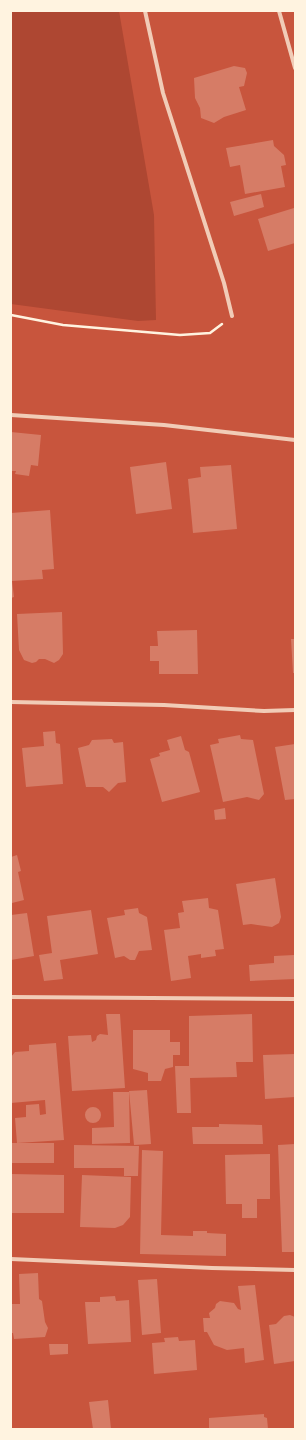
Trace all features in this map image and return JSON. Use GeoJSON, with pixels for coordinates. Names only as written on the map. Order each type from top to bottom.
{"type":"FeatureCollection","features":[{"type":"Feature","properties":{"kind":"street"},"geometry":{"type":"LineString","coordinates":[[145,11],[163,93],[224,283],[232,316]]}},
{"type":"Feature","properties":{"kind":"street"},"geometry":{"type":"LineString","coordinates":[[279,11],[295,68]]}},
{"type":"Feature","properties":{"kind":"street"},"geometry":{"type":"LineString","coordinates":[[11,415],[164,425],[295,440]]}},
{"type":"Feature","properties":{"kind":"street"},"geometry":{"type":"LineString","coordinates":[[11,702],[164,705],[264,711],[295,710]]}},
{"type":"Feature","properties":{"kind":"street"},"geometry":{"type":"LineString","coordinates":[[11,997],[295,999]]}},
{"type":"Feature","properties":{"kind":"street"},"geometry":{"type":"LineString","coordinates":[[11,1259],[212,1268],[295,1270]]}},
{"type":"Feature","properties":{"kind":"path"},"geometry":{"type":"LineString","coordinates":[[11,315],[62,325],[180,335],[210,333],[232,316]]}},
{"type":"Feature","properties":{"kind":"shaded area"},"geometry":{"type":"Polygon","coordinates":[[[11,11],[119,11],[154,215],[156,320],[138,321],[11,304],[11,11]]]}},
{"type":"Feature","properties":{"kind":"building"},"geometry":{"type":"Polygon","coordinates":[[[234,66],[245,68],[247,73],[244,86],[239,87],[246,110],[224,117],[214,123],[201,118],[200,108],[195,98],[194,78],[234,66]]]}},
{"type":"Feature","properties":{"kind":"building"},"geometry":{"type":"Polygon","coordinates":[[[273,140],[274,146],[284,155],[286,165],[281,166],[285,187],[245,194],[240,165],[230,167],[226,148],[273,140]]]}},
{"type":"Feature","properties":{"kind":"building"},"geometry":{"type":"Polygon","coordinates":[[[261,194],[264,207],[234,216],[230,202],[261,194]]]}},
{"type":"Feature","properties":{"kind":"building"},"geometry":{"type":"Polygon","coordinates":[[[294,208],[295,243],[268,251],[258,219],[294,208]]]}},
{"type":"Feature","properties":{"kind":"building"},"geometry":{"type":"Polygon","coordinates":[[[11,432],[41,435],[38,466],[31,465],[29,476],[15,474],[16,471],[11,471],[11,432]]]}},
{"type":"Feature","properties":{"kind":"building"},"geometry":{"type":"Polygon","coordinates":[[[166,462],[172,509],[136,514],[130,467],[166,462]]]}},
{"type":"Feature","properties":{"kind":"building"},"geometry":{"type":"Polygon","coordinates":[[[231,465],[237,529],[193,533],[188,479],[201,477],[200,467],[231,465]]]}},
{"type":"Feature","properties":{"kind":"building"},"geometry":{"type":"Polygon","coordinates":[[[50,510],[54,569],[42,570],[43,579],[12,581],[14,597],[11,598],[11,513],[50,510]]]}},
{"type":"Feature","properties":{"kind":"building"},"geometry":{"type":"Polygon","coordinates":[[[62,612],[63,654],[59,660],[54,663],[45,659],[39,659],[32,663],[24,660],[19,650],[17,614],[62,612]]]}},
{"type":"Feature","properties":{"kind":"building"},"geometry":{"type":"Polygon","coordinates":[[[197,630],[198,674],[159,674],[159,661],[150,661],[150,646],[158,646],[157,631],[197,630]]]}},
{"type":"Feature","properties":{"kind":"building"},"geometry":{"type":"Polygon","coordinates":[[[291,639],[295,639],[295,673],[293,673],[291,639]]]}},
{"type":"Feature","properties":{"kind":"building"},"geometry":{"type":"Polygon","coordinates":[[[55,731],[56,743],[60,744],[63,784],[26,787],[22,748],[44,746],[43,732],[55,731]]]}},
{"type":"Feature","properties":{"kind":"building"},"geometry":{"type":"Polygon","coordinates":[[[240,735],[241,739],[253,740],[264,794],[259,800],[247,797],[223,802],[210,745],[219,743],[218,739],[240,735]]]}},
{"type":"Feature","properties":{"kind":"building"},"geometry":{"type":"Polygon","coordinates":[[[181,736],[185,750],[189,752],[200,792],[162,802],[150,759],[160,756],[159,753],[170,750],[167,740],[181,736]]]}},
{"type":"Feature","properties":{"kind":"building"},"geometry":{"type":"Polygon","coordinates":[[[112,739],[114,743],[123,742],[126,782],[118,783],[109,792],[103,787],[86,787],[78,748],[89,745],[92,740],[112,739]]]}},
{"type":"Feature","properties":{"kind":"building"},"geometry":{"type":"Polygon","coordinates":[[[295,744],[295,799],[285,800],[275,747],[295,744]]]}},
{"type":"Feature","properties":{"kind":"building"},"geometry":{"type":"Polygon","coordinates":[[[225,808],[226,819],[215,820],[214,810],[225,808]]]}},
{"type":"Feature","properties":{"kind":"building"},"geometry":{"type":"Polygon","coordinates":[[[17,855],[21,871],[18,872],[24,900],[12,903],[11,857],[17,855]]]}},
{"type":"Feature","properties":{"kind":"building"},"geometry":{"type":"Polygon","coordinates":[[[275,878],[281,917],[279,923],[272,927],[251,924],[243,925],[236,884],[275,878]]]}},
{"type":"Feature","properties":{"kind":"building"},"geometry":{"type":"Polygon","coordinates":[[[208,898],[209,908],[218,910],[224,949],[215,950],[216,956],[201,958],[201,954],[188,956],[191,978],[171,981],[164,930],[180,928],[178,913],[184,912],[182,901],[208,898]]]}},
{"type":"Feature","properties":{"kind":"building"},"geometry":{"type":"Polygon","coordinates":[[[138,908],[139,913],[147,917],[152,950],[139,951],[135,960],[130,960],[124,956],[115,958],[107,918],[125,915],[124,910],[138,908]]]}},
{"type":"Feature","properties":{"kind":"building"},"geometry":{"type":"Polygon","coordinates":[[[91,910],[98,954],[60,960],[63,979],[44,981],[39,955],[52,953],[47,916],[91,910]]]}},
{"type":"Feature","properties":{"kind":"building"},"geometry":{"type":"Polygon","coordinates":[[[27,913],[34,956],[11,960],[11,915],[27,913]]]}},
{"type":"Feature","properties":{"kind":"building"},"geometry":{"type":"Polygon","coordinates":[[[294,955],[295,979],[250,981],[249,965],[274,963],[274,956],[294,955]]]}},
{"type":"Feature","properties":{"kind":"building"},"geometry":{"type":"Polygon","coordinates":[[[106,1014],[120,1014],[125,1088],[72,1091],[68,1036],[91,1035],[92,1042],[96,1040],[97,1036],[100,1034],[108,1035],[106,1014]]]}},
{"type":"Feature","properties":{"kind":"building"},"geometry":{"type":"Polygon","coordinates":[[[252,1014],[253,1062],[236,1062],[237,1077],[190,1078],[191,1113],[177,1113],[175,1066],[189,1066],[189,1016],[252,1014]]]}},
{"type":"Feature","properties":{"kind":"building"},"geometry":{"type":"Polygon","coordinates":[[[133,1030],[170,1030],[170,1042],[180,1042],[180,1055],[173,1055],[173,1067],[165,1069],[161,1081],[148,1081],[148,1073],[133,1069],[133,1030]]]}},
{"type":"Feature","properties":{"kind":"building"},"geometry":{"type":"Polygon","coordinates":[[[56,1043],[64,1140],[17,1143],[15,1118],[26,1117],[26,1105],[39,1104],[40,1115],[46,1114],[45,1100],[11,1103],[11,1057],[15,1052],[29,1051],[29,1045],[56,1043]]]}},
{"type":"Feature","properties":{"kind":"building"},"geometry":{"type":"Polygon","coordinates":[[[295,1054],[295,1097],[265,1099],[263,1055],[295,1054]]]}},
{"type":"Feature","properties":{"kind":"building"},"geometry":{"type":"Polygon","coordinates":[[[147,1090],[151,1144],[134,1145],[129,1091],[147,1090]]]}},
{"type":"Feature","properties":{"kind":"building"},"geometry":{"type":"Polygon","coordinates":[[[113,1092],[129,1092],[130,1143],[92,1144],[92,1128],[114,1127],[113,1092]]]}},
{"type":"Feature","properties":{"kind":"building"},"geometry":{"type":"Polygon","coordinates":[[[90,1107],[96,1107],[101,1112],[99,1121],[96,1123],[90,1123],[85,1118],[85,1112],[90,1107]]]}},
{"type":"Feature","properties":{"kind":"building"},"geometry":{"type":"Polygon","coordinates":[[[219,1124],[262,1125],[263,1144],[193,1144],[192,1127],[219,1127],[219,1124]]]}},
{"type":"Feature","properties":{"kind":"building"},"geometry":{"type":"Polygon","coordinates":[[[11,1143],[54,1143],[54,1163],[11,1163],[11,1143]]]}},
{"type":"Feature","properties":{"kind":"building"},"geometry":{"type":"Polygon","coordinates":[[[295,1144],[295,1252],[282,1252],[278,1145],[295,1144]]]}},
{"type":"Feature","properties":{"kind":"building"},"geometry":{"type":"Polygon","coordinates":[[[74,1145],[139,1146],[138,1176],[124,1176],[124,1168],[74,1168],[74,1145]]]}},
{"type":"Feature","properties":{"kind":"building"},"geometry":{"type":"Polygon","coordinates":[[[142,1150],[163,1151],[161,1235],[193,1236],[193,1231],[207,1231],[207,1233],[226,1234],[226,1256],[140,1254],[142,1150]]]}},
{"type":"Feature","properties":{"kind":"building"},"geometry":{"type":"Polygon","coordinates":[[[270,1154],[270,1199],[257,1199],[257,1218],[242,1218],[242,1204],[226,1204],[225,1155],[270,1154]]]}},
{"type":"Feature","properties":{"kind":"building"},"geometry":{"type":"Polygon","coordinates":[[[11,1174],[64,1175],[64,1213],[11,1213],[11,1174]]]}},
{"type":"Feature","properties":{"kind":"building"},"geometry":{"type":"Polygon","coordinates":[[[82,1175],[131,1177],[130,1217],[123,1225],[115,1228],[80,1227],[82,1175]]]}},
{"type":"Feature","properties":{"kind":"building"},"geometry":{"type":"Polygon","coordinates":[[[38,1273],[39,1299],[42,1301],[45,1322],[48,1328],[45,1337],[14,1339],[13,1333],[11,1333],[11,1304],[20,1304],[19,1274],[38,1273]]]}},
{"type":"Feature","properties":{"kind":"building"},"geometry":{"type":"Polygon","coordinates":[[[157,1279],[161,1333],[142,1335],[138,1280],[157,1279]]]}},
{"type":"Feature","properties":{"kind":"building"},"geometry":{"type":"Polygon","coordinates":[[[255,1285],[264,1360],[245,1363],[244,1348],[227,1350],[214,1345],[207,1332],[204,1332],[203,1318],[210,1318],[209,1313],[220,1301],[234,1303],[238,1309],[241,1310],[238,1286],[255,1285]]]}},
{"type":"Feature","properties":{"kind":"building"},"geometry":{"type":"Polygon","coordinates":[[[115,1296],[116,1301],[129,1300],[131,1342],[88,1344],[85,1302],[100,1302],[100,1297],[115,1296]]]}},
{"type":"Feature","properties":{"kind":"building"},"geometry":{"type":"Polygon","coordinates":[[[290,1315],[295,1317],[295,1361],[274,1364],[269,1325],[276,1324],[284,1316],[290,1315]]]}},
{"type":"Feature","properties":{"kind":"building"},"geometry":{"type":"Polygon","coordinates":[[[178,1337],[179,1341],[195,1340],[197,1370],[154,1374],[152,1343],[165,1342],[164,1338],[178,1337]]]}},
{"type":"Feature","properties":{"kind":"building"},"geometry":{"type":"Polygon","coordinates":[[[49,1344],[68,1344],[68,1354],[50,1355],[49,1344]]]}},
{"type":"Feature","properties":{"kind":"building"},"geometry":{"type":"Polygon","coordinates":[[[108,1400],[111,1429],[93,1429],[89,1402],[108,1400]]]}},
{"type":"Feature","properties":{"kind":"building"},"geometry":{"type":"Polygon","coordinates":[[[264,1414],[264,1417],[267,1418],[268,1429],[209,1429],[209,1418],[264,1414]]]}}]}
